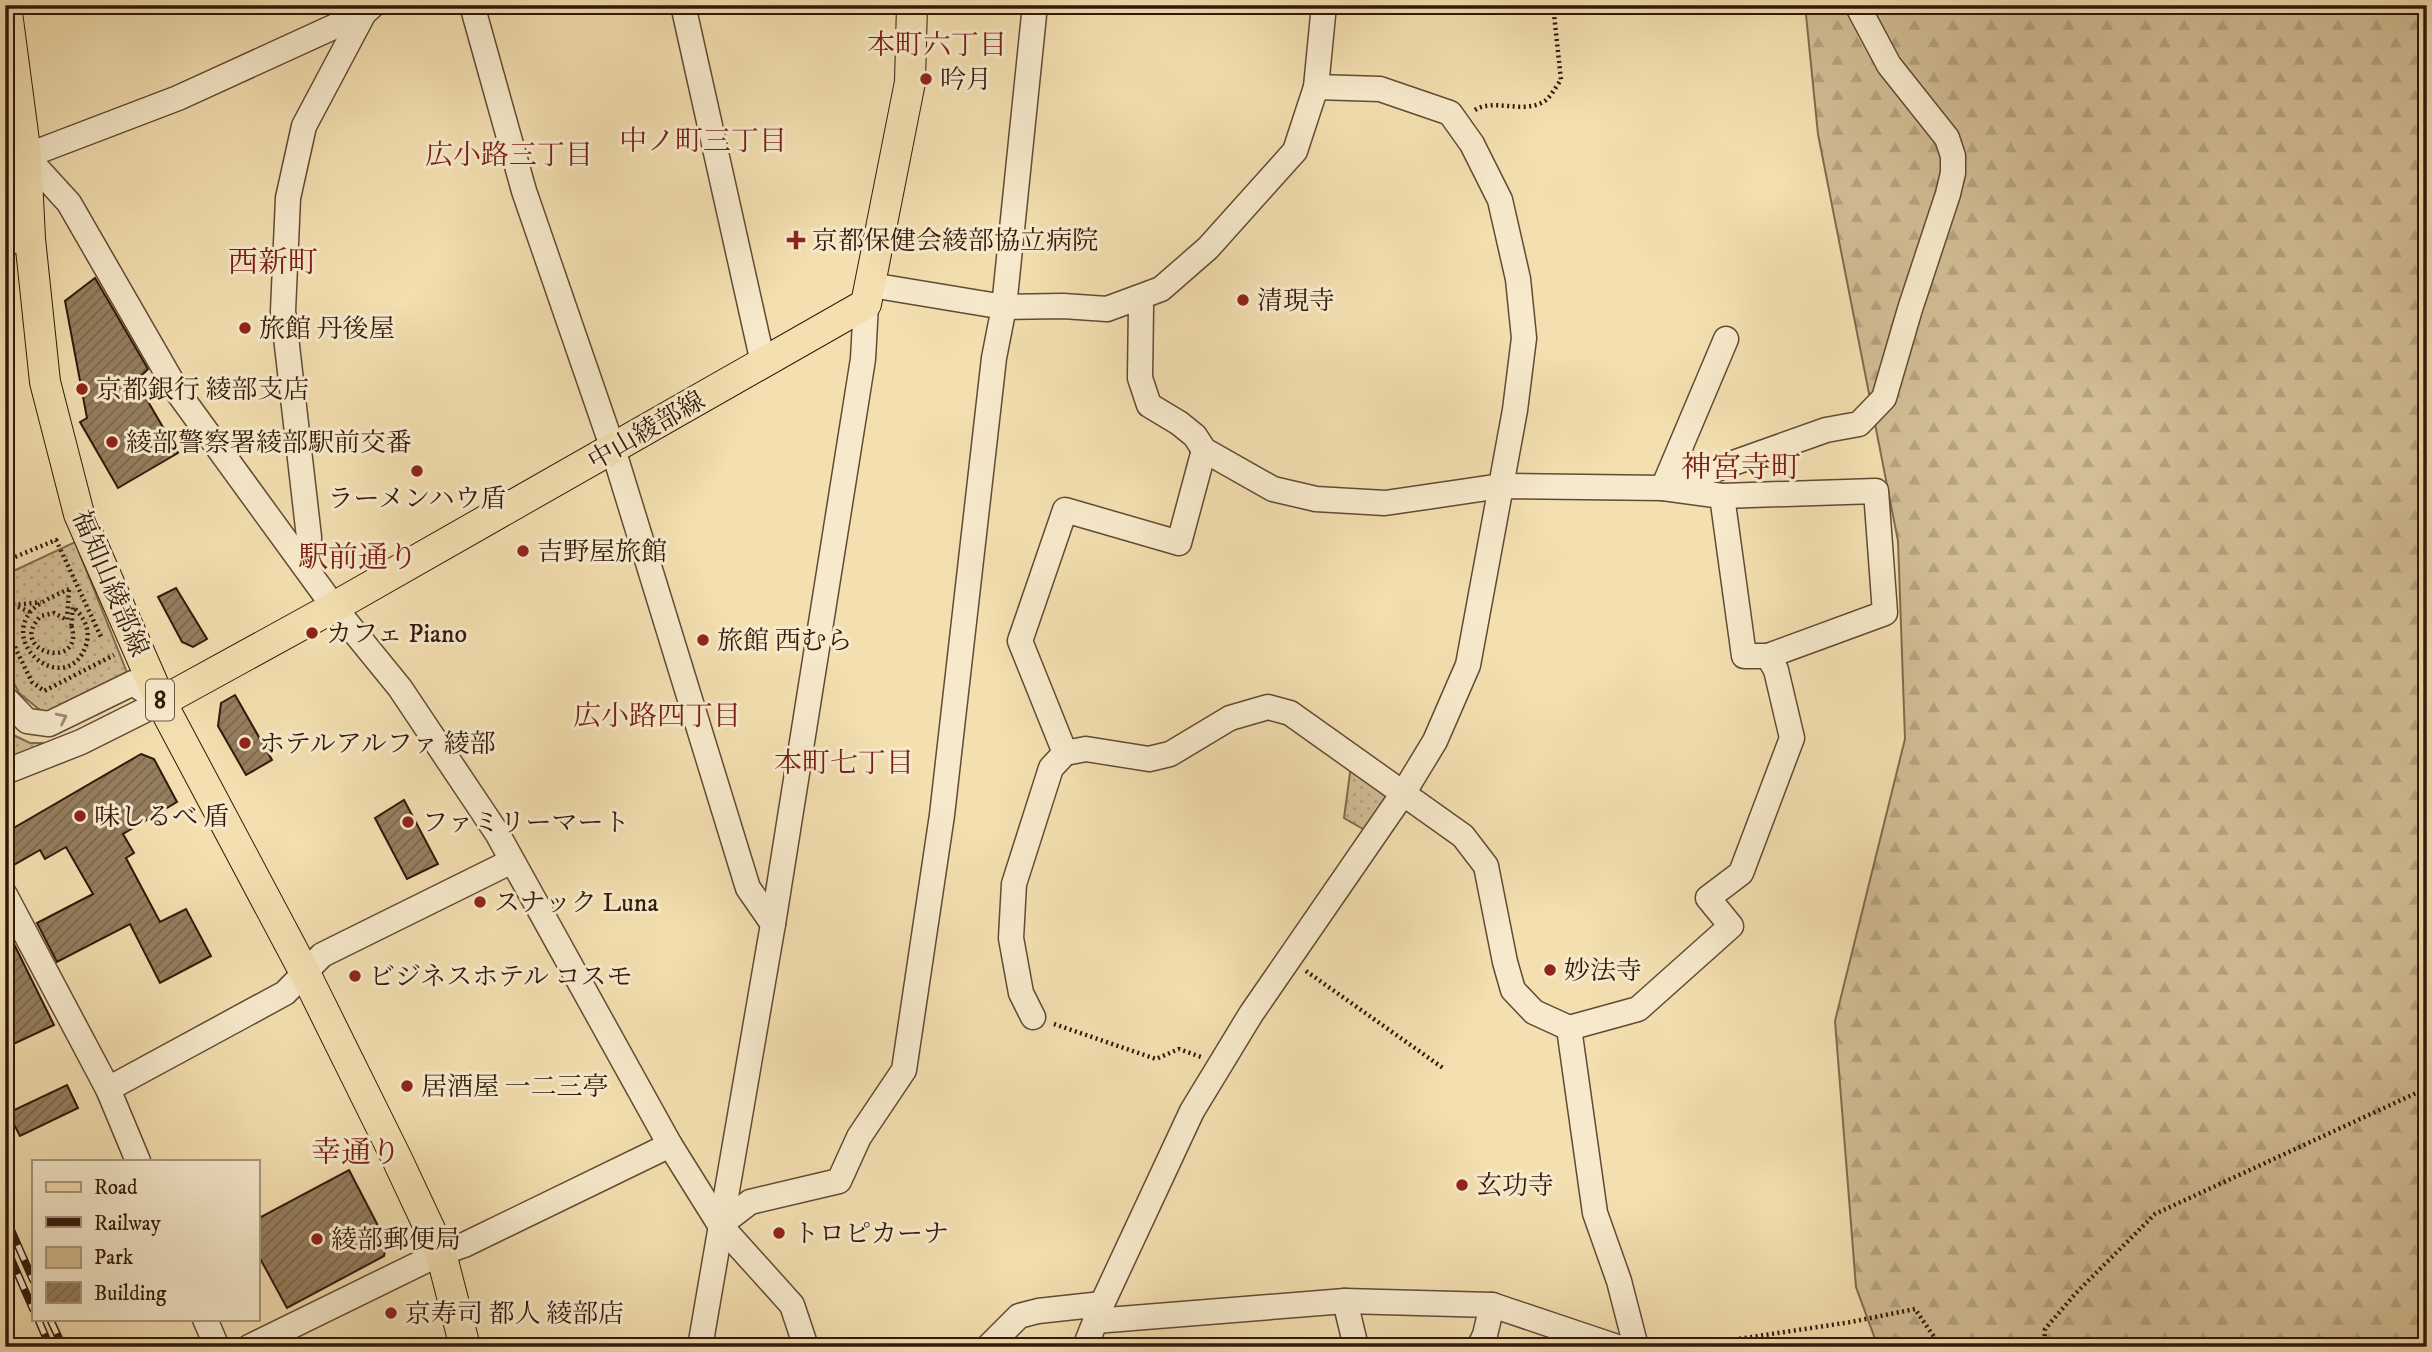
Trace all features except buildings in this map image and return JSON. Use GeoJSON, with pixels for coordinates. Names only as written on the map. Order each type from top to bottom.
{"type":"FeatureCollection","features":[{"type":"Feature","properties":{"kind":"main road","name":"福知山綾部線"},"geometry":{"type":"LineString","coordinates":[[6,5],[8,41],[26,156],[18,241],[45,382],[79,513],[161,702],[305,973],[397,1159],[440,1253],[465,1347]]}},
{"type":"Feature","properties":{"kind":"main road"},"geometry":{"type":"LineString","coordinates":[[868,295],[910,82],[912,5]]}},
{"type":"Feature","properties":{"kind":"main road","name":"中山綾部線"},"geometry":{"type":"LineString","coordinates":[[161,702],[334,607],[763,363],[868,295]]}},
{"type":"Feature","properties":{"kind":"street"},"geometry":{"type":"LineString","coordinates":[[472,5],[524,191],[613,449],[748,888],[773,924]]}},
{"type":"Feature","properties":{"kind":"street"},"geometry":{"type":"LineString","coordinates":[[683,5],[763,363]]}},
{"type":"Feature","properties":{"kind":"street"},"geometry":{"type":"LineString","coordinates":[[720,1225],[750,1202],[839,1181],[859,1137],[904,1070],[942,815],[993,358],[1004,307],[1035,5]]}},
{"type":"Feature","properties":{"kind":"street"},"geometry":{"type":"LineString","coordinates":[[700,1347],[773,924],[863,359],[868,295],[1004,307],[1063,306],[1107,309],[1161,289],[1208,248],[1295,151],[1316,87],[1324,5]]}},
{"type":"Feature","properties":{"kind":"street"},"geometry":{"type":"LineString","coordinates":[[1664,488],[1825,430],[1859,424],[1884,398],[1948,194],[1953,173],[1953,156],[1947,138],[1889,65],[1857,5]]}},
{"type":"Feature","properties":{"kind":"street"},"geometry":{"type":"LineString","coordinates":[[369,9],[178,98],[26,156],[69,203],[179,394],[334,607],[400,688],[497,833],[670,1145],[720,1225],[792,1305],[806,1347]]}},
{"type":"Feature","properties":{"kind":"street"},"geometry":{"type":"LineString","coordinates":[[308,569],[309,537],[283,311],[288,198],[304,126],[369,9]]}},
{"type":"Feature","properties":{"kind":"street"},"geometry":{"type":"LineString","coordinates":[[1085,1347],[1192,1111],[1251,1014],[1404,792],[1436,741],[1468,665],[1515,410],[1524,338],[1518,279],[1500,200],[1472,144],[1450,113],[1380,89],[1316,87]]}},
{"type":"Feature","properties":{"kind":"street"},"geometry":{"type":"LineString","coordinates":[[1138,298],[1140,378],[1149,405],[1187,429],[1205,450],[1273,489],[1316,499],[1385,503],[1501,486],[1664,488],[1722,496],[1876,491],[1885,613],[1768,656],[1744,656],[1722,496]]}},
{"type":"Feature","properties":{"kind":"street"},"geometry":{"type":"LineString","coordinates":[[1664,488],[1727,339]]}},
{"type":"Feature","properties":{"kind":"street"},"geometry":{"type":"LineString","coordinates":[[1065,753],[1020,640],[1065,510],[1179,543],[1205,450]]}},
{"type":"Feature","properties":{"kind":"street"},"geometry":{"type":"LineString","coordinates":[[1033,1017],[1021,993],[1011,937],[1014,884],[1051,768],[1065,753],[1086,749],[1150,759],[1160,757],[1170,754],[1230,718],[1268,707],[1290,713],[1463,836],[1486,866],[1513,990],[1534,1012],[1569,1028],[1639,1009],[1731,926],[1708,898],[1741,873],[1793,738],[1776,670],[1768,656]]}},
{"type":"Feature","properties":{"kind":"street"},"geometry":{"type":"LineString","coordinates":[[5,698],[27,721],[49,724],[133,683],[161,702],[80,742],[5,772]]}},
{"type":"Feature","properties":{"kind":"street"},"geometry":{"type":"LineString","coordinates":[[108,1089],[285,993],[322,955],[512,861]]}},
{"type":"Feature","properties":{"kind":"street"},"geometry":{"type":"LineString","coordinates":[[5,895],[108,1089],[138,1160]]}},
{"type":"Feature","properties":{"kind":"street"},"geometry":{"type":"LineString","coordinates":[[1569,1028],[1595,1213],[1619,1281],[1636,1347]]}},
{"type":"Feature","properties":{"kind":"street"},"geometry":{"type":"LineString","coordinates":[[249,1347],[440,1253],[464,1245],[670,1145]]}},
{"type":"Feature","properties":{"kind":"street"},"geometry":{"type":"LineString","coordinates":[[1345,1301],[1356,1347]]}},
{"type":"Feature","properties":{"kind":"street"},"geometry":{"type":"LineString","coordinates":[[988,1347],[1019,1316],[1038,1311],[1099,1312],[1345,1301],[1492,1305],[1617,1347]]}},
{"type":"Feature","properties":{"kind":"street"},"geometry":{"type":"LineString","coordinates":[[1479,1347],[1485,1335],[1492,1305]]}},
{"type":"Feature","properties":{"kind":"street"},"geometry":{"type":"LineString","coordinates":[[205,1320],[217,1347]]}},
{"type":"Feature","properties":{"kind":"path"},"geometry":{"type":"LineString","coordinates":[[1456,121],[1482,105],[1520,107],[1544,102],[1561,80],[1553,5]]}},
{"type":"Feature","properties":{"kind":"path"},"geometry":{"type":"LineString","coordinates":[[5,561],[56,540],[110,657]]}},
{"type":"Feature","properties":{"kind":"path"},"geometry":{"type":"LineString","coordinates":[[69,589],[67,620],[54,613],[41,616],[36,621],[32,634],[37,646],[48,654],[61,652],[67,648],[73,636],[73,607],[81,614],[88,636],[86,647],[80,656],[71,664],[60,668],[38,664],[25,650],[21,638],[22,628],[30,612],[69,589]]}},
{"type":"Feature","properties":{"kind":"path"},"geometry":{"type":"LineString","coordinates":[[30,612],[14,605],[45,601]]}},
{"type":"Feature","properties":{"kind":"path"},"geometry":{"type":"LineString","coordinates":[[5,627],[32,682],[44,691],[118,652]]}},
{"type":"Feature","properties":{"kind":"path"},"geometry":{"type":"LineString","coordinates":[[18,654],[25,650]]}},
{"type":"Feature","properties":{"kind":"path"},"geometry":{"type":"LineString","coordinates":[[1288,959],[1443,1068]]}},
{"type":"Feature","properties":{"kind":"path"},"geometry":{"type":"LineString","coordinates":[[1033,1017],[1156,1059],[1179,1049],[1221,1064]]}},
{"type":"Feature","properties":{"kind":"path"},"geometry":{"type":"LineString","coordinates":[[2044,1347],[2045,1329],[2076,1293],[2155,1214],[2427,1088]]}},
{"type":"Feature","properties":{"kind":"path"},"geometry":{"type":"LineString","coordinates":[[1685,1347],[1852,1322],[1915,1309],[1941,1347]]}},
{"type":"Feature","properties":{"kind":"green space"},"geometry":{"type":"Polygon","coordinates":[[[1805,5],[2427,5],[2427,1347],[1878,1347],[1856,1287],[1835,1021],[1905,739],[1898,541],[1818,134],[1805,5]]]}},
{"type":"Feature","properties":{"kind":"green space"},"geometry":{"type":"Polygon","coordinates":[[[75,542],[128,675],[45,714],[19,693],[5,665],[5,575],[75,542]]]}},
{"type":"Feature","properties":{"kind":"green space"},"geometry":{"type":"Polygon","coordinates":[[[5,731],[30,743],[44,743],[5,762],[5,731]]]}},
{"type":"Feature","properties":{"kind":"green space"},"geometry":{"type":"Polygon","coordinates":[[[1352,758],[1404,792],[1375,836],[1344,818],[1352,758]]]}},
{"type":"Feature","properties":{"kind":"railway"},"geometry":{"type":"LineString","coordinates":[[5,1216],[32,1278]]}},
{"type":"Feature","properties":{"kind":"railway"},"geometry":{"type":"LineString","coordinates":[[5,1245],[32,1307]]}},
{"type":"Feature","properties":{"kind":"railway"},"geometry":{"type":"LineString","coordinates":[[38,1320],[50,1347]]}},
{"type":"Feature","properties":{"kind":"railway"},"geometry":{"type":"LineString","coordinates":[[50,1320],[63,1347]]}},
{"type":"Feature","properties":{"kind":"railway"},"geometry":{"type":"LineString","coordinates":[[5,1331],[12,1347]]}},
{"type":"Feature","properties":{"kind":"place","name":"吟月"},"geometry":{"type":"Point","coordinates":[926,79]}},
{"type":"Feature","properties":{"kind":"place","name":"京都保健会綾部協立病院"},"geometry":{"type":"Point","coordinates":[796,240]}},
{"type":"Feature","properties":{"kind":"place","name":"清現寺"},"geometry":{"type":"Point","coordinates":[1243,300]}},
{"type":"Feature","properties":{"kind":"place","name":"旅館 丹後屋"},"geometry":{"type":"Point","coordinates":[245,328]}},
{"type":"Feature","properties":{"kind":"place","name":"京都銀行 綾部支店"},"geometry":{"type":"Point","coordinates":[82,389]}},
{"type":"Feature","properties":{"kind":"place","name":"綾部警察署綾部駅前交番"},"geometry":{"type":"Point","coordinates":[112,442]}},
{"type":"Feature","properties":{"kind":"place","name":"ラーメンハウ盾"},"geometry":{"type":"Point","coordinates":[417,471]}},
{"type":"Feature","properties":{"kind":"place","name":"吉野屋旅館"},"geometry":{"type":"Point","coordinates":[523,551]}},
{"type":"Feature","properties":{"kind":"place","name":"カフェ Piano"},"geometry":{"type":"Point","coordinates":[312,633]}},
{"type":"Feature","properties":{"kind":"place","name":"旅館 西むら"},"geometry":{"type":"Point","coordinates":[703,640]}},
{"type":"Feature","properties":{"kind":"place","name":"ホテルアルファ 綾部"},"geometry":{"type":"Point","coordinates":[245,743]}},
{"type":"Feature","properties":{"kind":"place","name":"味しるべ 盾"},"geometry":{"type":"Point","coordinates":[80,816]}},
{"type":"Feature","properties":{"kind":"place","name":"ファミリーマート"},"geometry":{"type":"Point","coordinates":[408,822]}},
{"type":"Feature","properties":{"kind":"place","name":"スナック Luna"},"geometry":{"type":"Point","coordinates":[480,902]}},
{"type":"Feature","properties":{"kind":"place","name":"妙法寺"},"geometry":{"type":"Point","coordinates":[1550,970]}},
{"type":"Feature","properties":{"kind":"place","name":"ビジネスホテル コスモ"},"geometry":{"type":"Point","coordinates":[355,976]}},
{"type":"Feature","properties":{"kind":"place","name":"居酒屋 一二三亭"},"geometry":{"type":"Point","coordinates":[407,1086]}},
{"type":"Feature","properties":{"kind":"place","name":"玄功寺"},"geometry":{"type":"Point","coordinates":[1462,1185]}},
{"type":"Feature","properties":{"kind":"place","name":"トロピカーナ"},"geometry":{"type":"Point","coordinates":[779,1233]}},
{"type":"Feature","properties":{"kind":"place","name":"綾部郵便局"},"geometry":{"type":"Point","coordinates":[317,1239]}},
{"type":"Feature","properties":{"kind":"place","name":"京寿司 都人 綾部店"},"geometry":{"type":"Point","coordinates":[391,1313]}},
{"type":"Feature","properties":{"kind":"district","name":"本町六丁目"},"geometry":{"type":"Point","coordinates":[937,44]}},
{"type":"Feature","properties":{"kind":"district","name":"中ノ町三丁目"},"geometry":{"type":"Point","coordinates":[703,140]}},
{"type":"Feature","properties":{"kind":"district","name":"広小路三丁目"},"geometry":{"type":"Point","coordinates":[509,154]}},
{"type":"Feature","properties":{"kind":"district","name":"西新町"},"geometry":{"type":"Point","coordinates":[273,262]}},
{"type":"Feature","properties":{"kind":"district","name":"神宮寺町"},"geometry":{"type":"Point","coordinates":[1741,467]}},
{"type":"Feature","properties":{"kind":"district","name":"駅前通り"},"geometry":{"type":"Point","coordinates":[358,557]}},
{"type":"Feature","properties":{"kind":"district","name":"広小路四丁目"},"geometry":{"type":"Point","coordinates":[657,715]}},
{"type":"Feature","properties":{"kind":"district","name":"本町七丁目"},"geometry":{"type":"Point","coordinates":[844,762]}},
{"type":"Feature","properties":{"kind":"district","name":"幸通り"},"geometry":{"type":"Point","coordinates":[356,1152]}}]}
